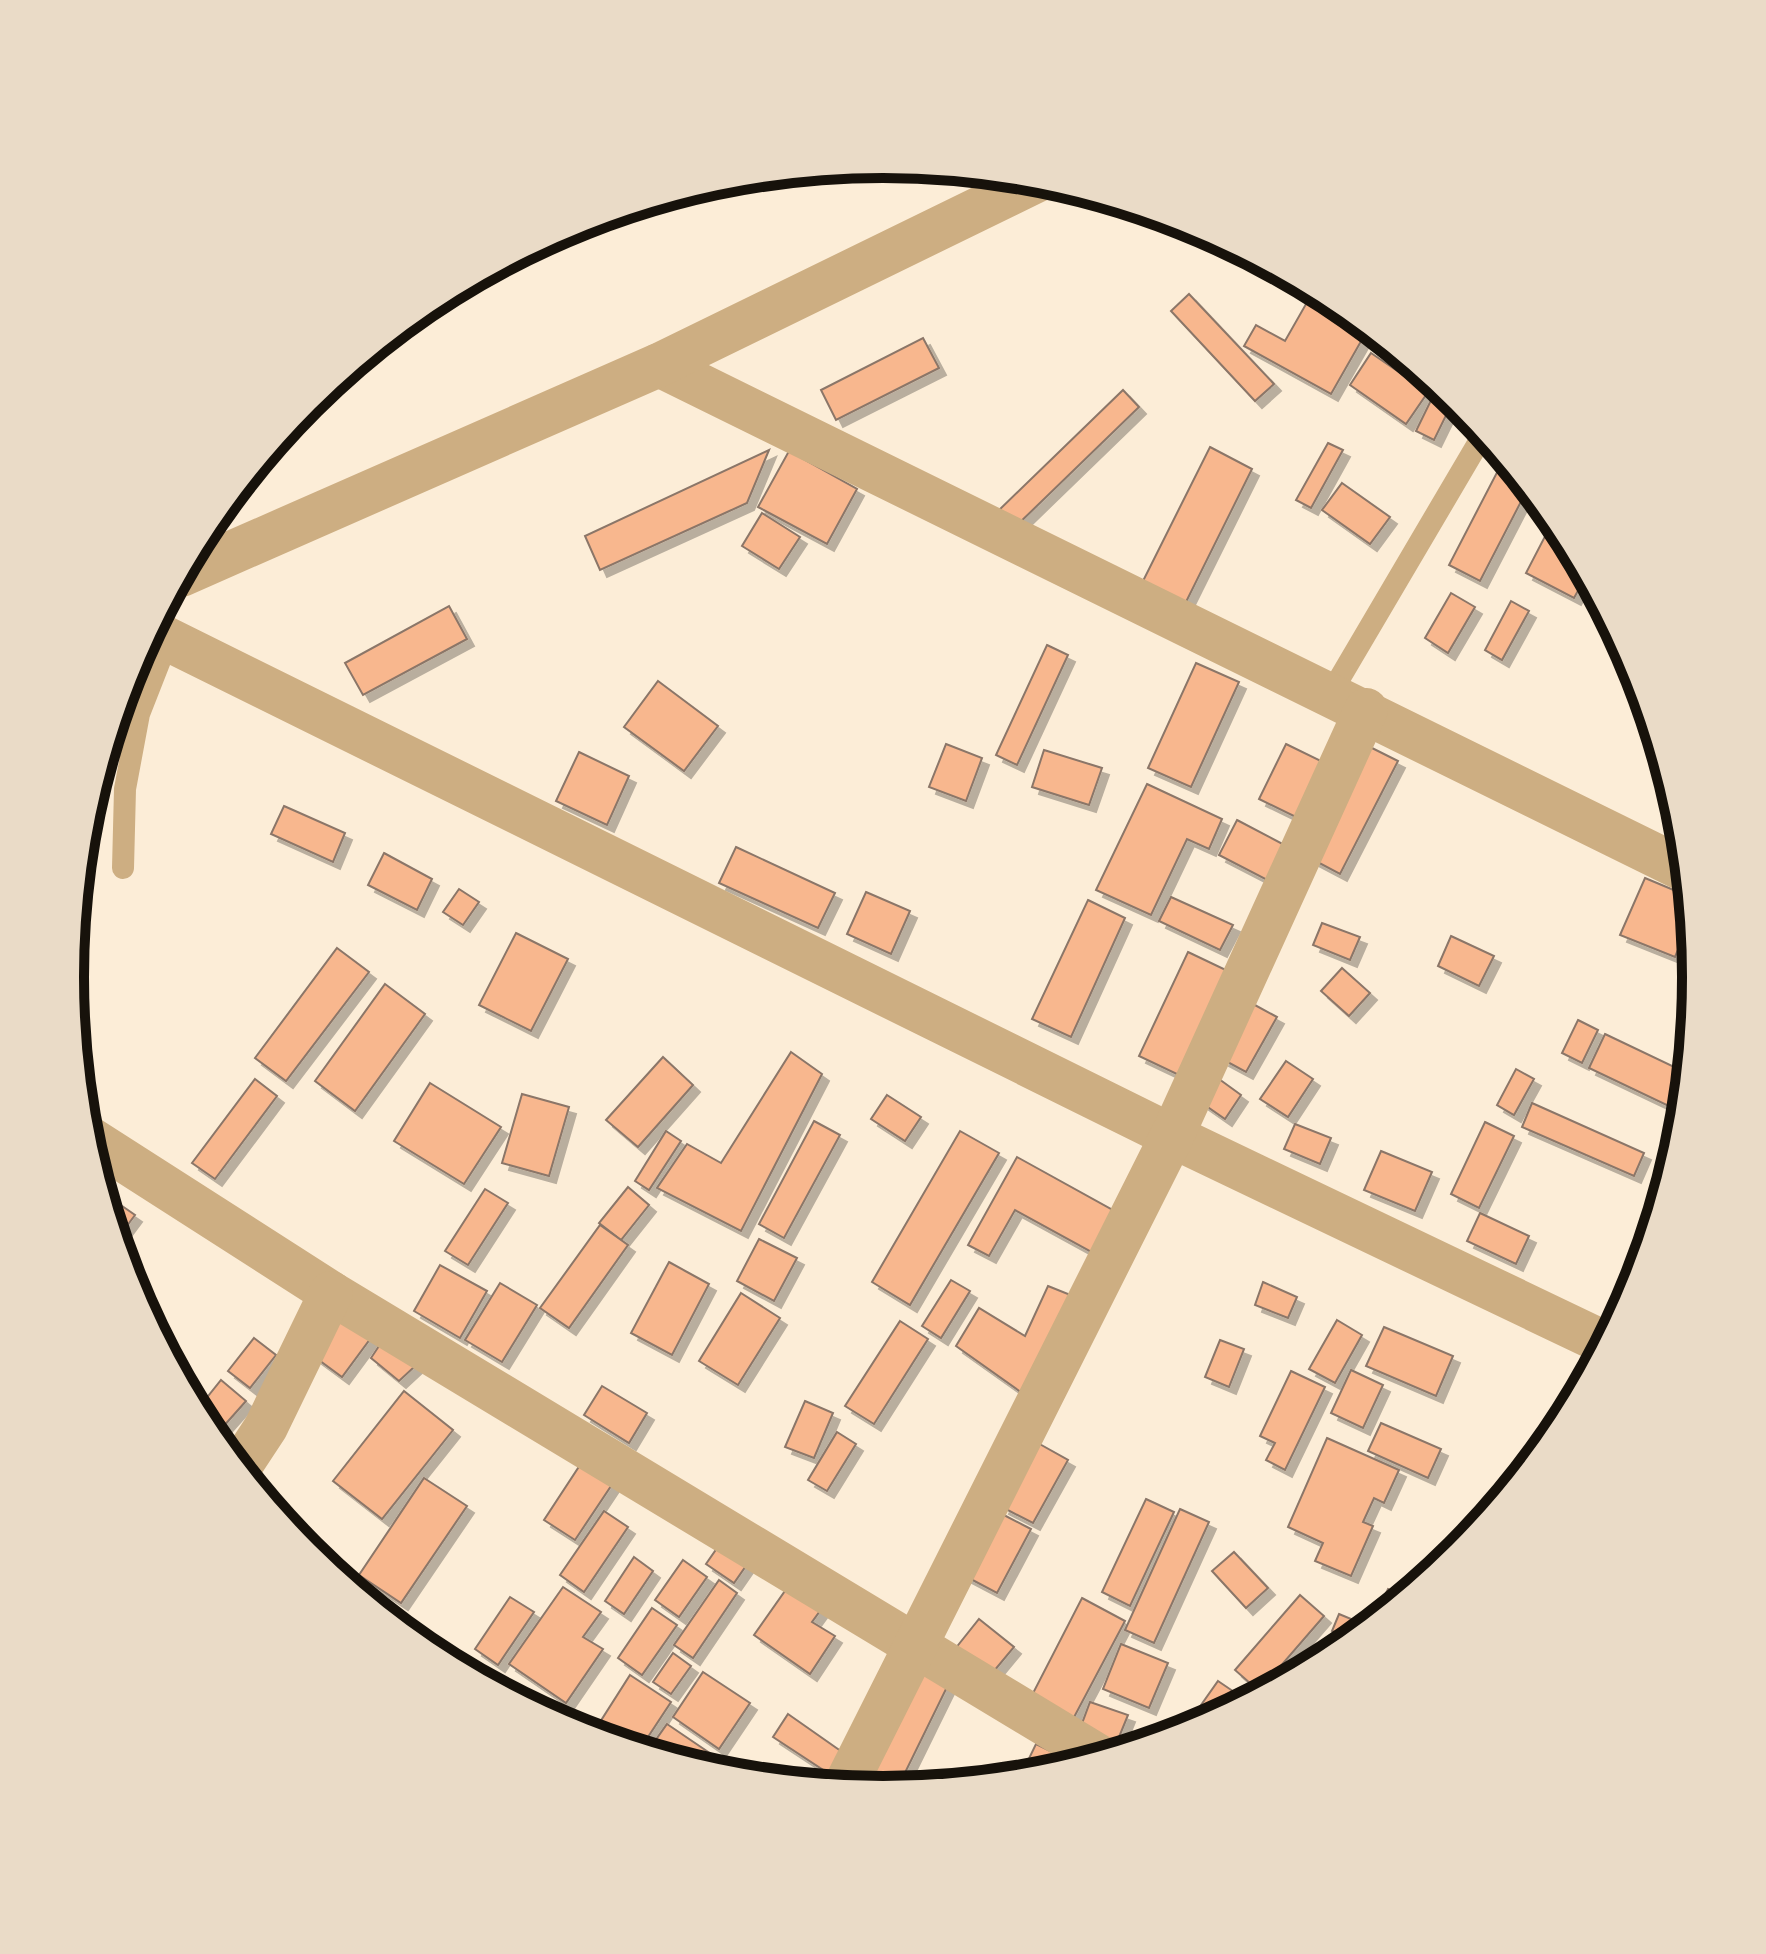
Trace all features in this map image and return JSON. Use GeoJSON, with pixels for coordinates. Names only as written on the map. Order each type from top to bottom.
{"type":"FeatureCollection","features":[{"type":"Feature","properties":{"kind":"street"},"geometry":{"type":"LineString","coordinates":[[197,568],[659,365],[1018,190]]}},
{"type":"Feature","properties":{"kind":"street"},"geometry":{"type":"LineString","coordinates":[[659,365],[1674,864]]}},
{"type":"Feature","properties":{"kind":"street"},"geometry":{"type":"LineString","coordinates":[[161,636],[1172,1136],[1596,1338]]}},
{"type":"Feature","properties":{"kind":"street"},"geometry":{"type":"LineString","coordinates":[[851,1775],[1172,1136],[1349,702]]}},
{"type":"Feature","properties":{"kind":"street"},"geometry":{"type":"LineString","coordinates":[[102,1146],[331,1293],[1088,1750]]}},
{"type":"Feature","properties":{"kind":"street"},"geometry":{"type":"LineString","coordinates":[[246,1458],[266,1427],[331,1293]]}},
{"type":"Feature","properties":{"kind":"lane"},"geometry":{"type":"LineString","coordinates":[[1349,702],[1478,444]]}},
{"type":"Feature","properties":{"kind":"lane"},"geometry":{"type":"LineString","coordinates":[[123,868],[125,789],[156,645]]}},
{"type":"Feature","properties":{"kind":"building"},"geometry":{"type":"Polygon","coordinates":[[[1189,294],[1274,384],[1255,401],[1171,311],[1189,294]]]}},
{"type":"Feature","properties":{"kind":"building"},"geometry":{"type":"Polygon","coordinates":[[[1308,301],[1363,338],[1331,394],[1244,346],[1256,325],[1285,341],[1308,301]]]}},
{"type":"Feature","properties":{"kind":"building"},"geometry":{"type":"Polygon","coordinates":[[[923,338],[939,368],[836,420],[821,390],[923,338]]]}},
{"type":"Feature","properties":{"kind":"building"},"geometry":{"type":"Polygon","coordinates":[[[1371,353],[1428,393],[1406,424],[1350,385],[1371,353]]]}},
{"type":"Feature","properties":{"kind":"building"},"geometry":{"type":"Polygon","coordinates":[[[1123,390],[1139,407],[1012,530],[996,513],[1123,390]]]}},
{"type":"Feature","properties":{"kind":"building"},"geometry":{"type":"Polygon","coordinates":[[[1432,397],[1448,412],[1434,440],[1416,431],[1432,397]]]}},
{"type":"Feature","properties":{"kind":"building"},"geometry":{"type":"Polygon","coordinates":[[[1328,443],[1343,450],[1311,508],[1296,500],[1328,443]]]}},
{"type":"Feature","properties":{"kind":"building"},"geometry":{"type":"Polygon","coordinates":[[[1210,447],[1252,469],[1184,606],[1141,585],[1210,447]]]}},
{"type":"Feature","properties":{"kind":"building"},"geometry":{"type":"Polygon","coordinates":[[[769,450],[747,503],[600,570],[585,536],[769,450]]]}},
{"type":"Feature","properties":{"kind":"building"},"geometry":{"type":"Polygon","coordinates":[[[789,451],[857,489],[827,544],[758,507],[789,451]]]}},
{"type":"Feature","properties":{"kind":"building"},"geometry":{"type":"Polygon","coordinates":[[[1499,469],[1522,499],[1480,581],[1449,565],[1499,469]]]}},
{"type":"Feature","properties":{"kind":"building"},"geometry":{"type":"Polygon","coordinates":[[[1342,483],[1390,517],[1370,544],[1322,510],[1342,483]]]}},
{"type":"Feature","properties":{"kind":"building"},"geometry":{"type":"Polygon","coordinates":[[[762,513],[800,537],[779,569],[742,546],[762,513]]]}},
{"type":"Feature","properties":{"kind":"building"},"geometry":{"type":"Polygon","coordinates":[[[1547,533],[1580,587],[1574,598],[1526,573],[1547,533]]]}},
{"type":"Feature","properties":{"kind":"building"},"geometry":{"type":"Polygon","coordinates":[[[1451,593],[1475,607],[1448,653],[1425,638],[1451,593]]]}},
{"type":"Feature","properties":{"kind":"building"},"geometry":{"type":"Polygon","coordinates":[[[1511,601],[1529,611],[1502,660],[1485,650],[1511,601]]]}},
{"type":"Feature","properties":{"kind":"building"},"geometry":{"type":"Polygon","coordinates":[[[449,606],[467,639],[363,695],[345,663],[449,606]]]}},
{"type":"Feature","properties":{"kind":"building"},"geometry":{"type":"Polygon","coordinates":[[[1047,645],[1068,655],[1017,765],[996,755],[1047,645]]]}},
{"type":"Feature","properties":{"kind":"building"},"geometry":{"type":"Polygon","coordinates":[[[1196,663],[1239,682],[1191,787],[1148,768],[1196,663]]]}},
{"type":"Feature","properties":{"kind":"building"},"geometry":{"type":"Polygon","coordinates":[[[658,681],[718,726],[684,771],[624,727],[658,681]]]}},
{"type":"Feature","properties":{"kind":"building"},"geometry":{"type":"Polygon","coordinates":[[[946,744],[982,758],[966,801],[929,787],[946,744]]]}},
{"type":"Feature","properties":{"kind":"building"},"geometry":{"type":"Polygon","coordinates":[[[1286,744],[1329,765],[1302,820],[1259,799],[1286,744]]]}},
{"type":"Feature","properties":{"kind":"building"},"geometry":{"type":"Polygon","coordinates":[[[1366,745],[1398,761],[1340,874],[1308,857],[1366,745]]]}},
{"type":"Feature","properties":{"kind":"building"},"geometry":{"type":"Polygon","coordinates":[[[1044,750],[1102,768],[1089,805],[1032,787],[1044,750]]]}},
{"type":"Feature","properties":{"kind":"building"},"geometry":{"type":"Polygon","coordinates":[[[579,752],[629,776],[607,825],[556,801],[579,752]]]}},
{"type":"Feature","properties":{"kind":"building"},"geometry":{"type":"Polygon","coordinates":[[[1147,784],[1222,819],[1209,849],[1187,839],[1151,915],[1096,890],[1147,784]]]}},
{"type":"Feature","properties":{"kind":"building"},"geometry":{"type":"Polygon","coordinates":[[[284,806],[345,833],[333,862],[271,834],[284,806]]]}},
{"type":"Feature","properties":{"kind":"building"},"geometry":{"type":"Polygon","coordinates":[[[1237,820],[1292,849],[1273,883],[1219,855],[1237,820]]]}},
{"type":"Feature","properties":{"kind":"building"},"geometry":{"type":"Polygon","coordinates":[[[736,847],[835,893],[818,928],[719,883],[736,847]]]}},
{"type":"Feature","properties":{"kind":"building"},"geometry":{"type":"Polygon","coordinates":[[[384,853],[432,879],[417,910],[368,885],[384,853]]]}},
{"type":"Feature","properties":{"kind":"building"},"geometry":{"type":"Polygon","coordinates":[[[1645,878],[1677,891],[1681,943],[1675,957],[1620,935],[1645,878]]]}},
{"type":"Feature","properties":{"kind":"building"},"geometry":{"type":"Polygon","coordinates":[[[459,889],[479,902],[463,925],[443,912],[459,889]]]}},
{"type":"Feature","properties":{"kind":"building"},"geometry":{"type":"Polygon","coordinates":[[[866,892],[910,911],[891,954],[847,934],[866,892]]]}},
{"type":"Feature","properties":{"kind":"building"},"geometry":{"type":"Polygon","coordinates":[[[1171,897],[1233,925],[1220,950],[1159,921],[1171,897]]]}},
{"type":"Feature","properties":{"kind":"building"},"geometry":{"type":"Polygon","coordinates":[[[1088,900],[1125,918],[1071,1037],[1032,1019],[1088,900]]]}},
{"type":"Feature","properties":{"kind":"building"},"geometry":{"type":"Polygon","coordinates":[[[1322,923],[1360,937],[1350,960],[1313,945],[1322,923]]]}},
{"type":"Feature","properties":{"kind":"building"},"geometry":{"type":"Polygon","coordinates":[[[516,933],[568,959],[531,1031],[479,1005],[516,933]]]}},
{"type":"Feature","properties":{"kind":"building"},"geometry":{"type":"Polygon","coordinates":[[[1451,936],[1494,956],[1479,986],[1438,966],[1451,936]]]}},
{"type":"Feature","properties":{"kind":"building"},"geometry":{"type":"Polygon","coordinates":[[[337,948],[369,972],[286,1081],[255,1058],[337,948]]]}},
{"type":"Feature","properties":{"kind":"building"},"geometry":{"type":"Polygon","coordinates":[[[1188,952],[1230,972],[1181,1076],[1139,1056],[1188,952]]]}},
{"type":"Feature","properties":{"kind":"building"},"geometry":{"type":"Polygon","coordinates":[[[1342,968],[1370,993],[1349,1016],[1321,991],[1342,968]]]}},
{"type":"Feature","properties":{"kind":"building"},"geometry":{"type":"Polygon","coordinates":[[[385,984],[425,1014],[355,1111],[315,1081],[385,984]]]}},
{"type":"Feature","properties":{"kind":"building"},"geometry":{"type":"Polygon","coordinates":[[[1253,1004],[1277,1017],[1246,1072],[1222,1059],[1253,1004]]]}},
{"type":"Feature","properties":{"kind":"building"},"geometry":{"type":"Polygon","coordinates":[[[1578,1020],[1598,1030],[1582,1063],[1562,1053],[1578,1020]]]}},
{"type":"Feature","properties":{"kind":"building"},"geometry":{"type":"Polygon","coordinates":[[[1605,1034],[1676,1068],[1671,1107],[1589,1068],[1605,1034]]]}},
{"type":"Feature","properties":{"kind":"building"},"geometry":{"type":"Polygon","coordinates":[[[791,1052],[822,1074],[741,1231],[657,1188],[687,1144],[721,1163],[791,1052]]]}},
{"type":"Feature","properties":{"kind":"building"},"geometry":{"type":"Polygon","coordinates":[[[663,1057],[693,1085],[638,1147],[606,1120],[663,1057]]]}},
{"type":"Feature","properties":{"kind":"building"},"geometry":{"type":"Polygon","coordinates":[[[1286,1061],[1313,1079],[1288,1117],[1260,1099],[1286,1061]]]}},
{"type":"Feature","properties":{"kind":"building"},"geometry":{"type":"Polygon","coordinates":[[[1516,1069],[1534,1079],[1514,1115],[1497,1105],[1516,1069]]]}},
{"type":"Feature","properties":{"kind":"building"},"geometry":{"type":"Polygon","coordinates":[[[255,1079],[277,1096],[215,1179],[192,1163],[255,1079]]]}},
{"type":"Feature","properties":{"kind":"building"},"geometry":{"type":"Polygon","coordinates":[[[1219,1079],[1241,1095],[1225,1119],[1202,1103],[1219,1079]]]}},
{"type":"Feature","properties":{"kind":"building"},"geometry":{"type":"Polygon","coordinates":[[[430,1083],[501,1127],[464,1184],[394,1141],[430,1083]]]}},
{"type":"Feature","properties":{"kind":"building"},"geometry":{"type":"Polygon","coordinates":[[[522,1094],[569,1107],[549,1176],[502,1163],[522,1094]]]}},
{"type":"Feature","properties":{"kind":"building"},"geometry":{"type":"Polygon","coordinates":[[[887,1095],[921,1117],[905,1141],[871,1119],[887,1095]]]}},
{"type":"Feature","properties":{"kind":"building"},"geometry":{"type":"Polygon","coordinates":[[[1532,1103],[1644,1153],[1634,1176],[1522,1127],[1532,1103]]]}},
{"type":"Feature","properties":{"kind":"building"},"geometry":{"type":"Polygon","coordinates":[[[814,1121],[840,1135],[784,1238],[759,1224],[814,1121]]]}},
{"type":"Feature","properties":{"kind":"building"},"geometry":{"type":"Polygon","coordinates":[[[1485,1122],[1514,1136],[1479,1208],[1451,1194],[1485,1122]]]}},
{"type":"Feature","properties":{"kind":"building"},"geometry":{"type":"Polygon","coordinates":[[[1295,1124],[1331,1138],[1320,1164],[1284,1149],[1295,1124]]]}},
{"type":"Feature","properties":{"kind":"building"},"geometry":{"type":"Polygon","coordinates":[[[666,1131],[681,1141],[649,1190],[635,1181],[666,1131]]]}},
{"type":"Feature","properties":{"kind":"building"},"geometry":{"type":"Polygon","coordinates":[[[960,1131],[999,1153],[910,1305],[872,1282],[960,1131]]]}},
{"type":"Feature","properties":{"kind":"building"},"geometry":{"type":"Polygon","coordinates":[[[1381,1151],[1432,1172],[1415,1211],[1364,1190],[1381,1151]]]}},
{"type":"Feature","properties":{"kind":"building"},"geometry":{"type":"Polygon","coordinates":[[[1017,1157],[1118,1213],[1095,1254],[1015,1210],[989,1256],[968,1245],[1017,1157]]]}},
{"type":"Feature","properties":{"kind":"building"},"geometry":{"type":"Polygon","coordinates":[[[628,1187],[649,1205],[621,1240],[599,1223],[628,1187]]]}},
{"type":"Feature","properties":{"kind":"building"},"geometry":{"type":"Polygon","coordinates":[[[485,1189],[508,1203],[468,1265],[445,1251],[485,1189]]]}},
{"type":"Feature","properties":{"kind":"building"},"geometry":{"type":"Polygon","coordinates":[[[116,1202],[135,1215],[124,1229],[116,1202]]]}},
{"type":"Feature","properties":{"kind":"building"},"geometry":{"type":"Polygon","coordinates":[[[1480,1213],[1529,1236],[1516,1264],[1467,1241],[1480,1213]]]}},
{"type":"Feature","properties":{"kind":"building"},"geometry":{"type":"Polygon","coordinates":[[[600,1225],[628,1245],[569,1328],[540,1308],[600,1225]]]}},
{"type":"Feature","properties":{"kind":"building"},"geometry":{"type":"Polygon","coordinates":[[[759,1239],[797,1258],[774,1301],[737,1281],[759,1239]]]}},
{"type":"Feature","properties":{"kind":"building"},"geometry":{"type":"Polygon","coordinates":[[[669,1262],[709,1284],[672,1355],[631,1333],[669,1262]]]}},
{"type":"Feature","properties":{"kind":"building"},"geometry":{"type":"Polygon","coordinates":[[[440,1265],[487,1291],[460,1338],[414,1311],[440,1265]]]}},
{"type":"Feature","properties":{"kind":"building"},"geometry":{"type":"Polygon","coordinates":[[[951,1280],[970,1291],[941,1338],[922,1326],[951,1280]]]}},
{"type":"Feature","properties":{"kind":"building"},"geometry":{"type":"Polygon","coordinates":[[[1263,1282],[1297,1297],[1288,1318],[1255,1305],[1263,1282]]]}},
{"type":"Feature","properties":{"kind":"building"},"geometry":{"type":"Polygon","coordinates":[[[500,1283],[537,1305],[502,1362],[465,1340],[500,1283]]]}},
{"type":"Feature","properties":{"kind":"building"},"geometry":{"type":"Polygon","coordinates":[[[1048,1286],[1078,1298],[1032,1400],[956,1346],[979,1308],[1025,1336],[1048,1286]]]}},
{"type":"Feature","properties":{"kind":"building"},"geometry":{"type":"Polygon","coordinates":[[[741,1293],[780,1318],[738,1385],[699,1361],[741,1293]]]}},
{"type":"Feature","properties":{"kind":"building"},"geometry":{"type":"Polygon","coordinates":[[[341,1305],[376,1331],[342,1377],[308,1352],[341,1305]]]}},
{"type":"Feature","properties":{"kind":"building"},"geometry":{"type":"Polygon","coordinates":[[[1337,1320],[1362,1335],[1335,1383],[1309,1369],[1337,1320]]]}},
{"type":"Feature","properties":{"kind":"building"},"geometry":{"type":"Polygon","coordinates":[[[900,1321],[928,1339],[874,1424],[845,1406],[900,1321]]]}},
{"type":"Feature","properties":{"kind":"building"},"geometry":{"type":"Polygon","coordinates":[[[1384,1327],[1453,1356],[1436,1396],[1366,1366],[1384,1327]]]}},
{"type":"Feature","properties":{"kind":"building"},"geometry":{"type":"Polygon","coordinates":[[[389,1331],[427,1355],[399,1381],[371,1358],[389,1331]]]}},
{"type":"Feature","properties":{"kind":"building"},"geometry":{"type":"Polygon","coordinates":[[[254,1338],[276,1355],[250,1388],[228,1371],[254,1338]]]}},
{"type":"Feature","properties":{"kind":"building"},"geometry":{"type":"Polygon","coordinates":[[[1220,1340],[1244,1349],[1229,1387],[1205,1377],[1220,1340]]]}},
{"type":"Feature","properties":{"kind":"building"},"geometry":{"type":"Polygon","coordinates":[[[1351,1370],[1383,1385],[1363,1428],[1331,1413],[1351,1370]]]}},
{"type":"Feature","properties":{"kind":"building"},"geometry":{"type":"Polygon","coordinates":[[[1291,1371],[1325,1387],[1285,1470],[1266,1460],[1275,1443],[1260,1436],[1291,1371]]]}},
{"type":"Feature","properties":{"kind":"building"},"geometry":{"type":"Polygon","coordinates":[[[221,1380],[246,1401],[223,1427],[206,1399],[221,1380]]]}},
{"type":"Feature","properties":{"kind":"building"},"geometry":{"type":"Polygon","coordinates":[[[602,1386],[647,1413],[629,1443],[584,1415],[602,1386]]]}},
{"type":"Feature","properties":{"kind":"building"},"geometry":{"type":"Polygon","coordinates":[[[404,1391],[453,1430],[382,1519],[333,1481],[404,1391]]]}},
{"type":"Feature","properties":{"kind":"building"},"geometry":{"type":"Polygon","coordinates":[[[805,1401],[833,1413],[814,1458],[785,1447],[805,1401]]]}},
{"type":"Feature","properties":{"kind":"building"},"geometry":{"type":"Polygon","coordinates":[[[1381,1423],[1441,1449],[1428,1478],[1368,1451],[1381,1423]]]}},
{"type":"Feature","properties":{"kind":"building"},"geometry":{"type":"Polygon","coordinates":[[[837,1432],[856,1444],[827,1491],[808,1480],[837,1432]]]}},
{"type":"Feature","properties":{"kind":"building"},"geometry":{"type":"Polygon","coordinates":[[[1327,1438],[1399,1470],[1384,1503],[1374,1498],[1363,1522],[1373,1526],[1351,1576],[1315,1561],[1323,1543],[1288,1527],[1327,1438]]]}},
{"type":"Feature","properties":{"kind":"building"},"geometry":{"type":"Polygon","coordinates":[[[1036,1442],[1068,1460],[1033,1523],[1002,1507],[1036,1442]]]}},
{"type":"Feature","properties":{"kind":"building"},"geometry":{"type":"Polygon","coordinates":[[[584,1459],[615,1480],[575,1540],[544,1520],[584,1459]]]}},
{"type":"Feature","properties":{"kind":"building"},"geometry":{"type":"Polygon","coordinates":[[[424,1478],[467,1506],[401,1603],[359,1575],[424,1478]]]}},
{"type":"Feature","properties":{"kind":"building"},"geometry":{"type":"Polygon","coordinates":[[[1146,1499],[1174,1512],[1130,1606],[1102,1592],[1146,1499]]]}},
{"type":"Feature","properties":{"kind":"building"},"geometry":{"type":"Polygon","coordinates":[[[1180,1509],[1209,1522],[1154,1643],[1125,1630],[1180,1509]]]}},
{"type":"Feature","properties":{"kind":"building"},"geometry":{"type":"Polygon","coordinates":[[[604,1511],[628,1527],[584,1592],[560,1575],[604,1511]]]}},
{"type":"Feature","properties":{"kind":"building"},"geometry":{"type":"Polygon","coordinates":[[[1000,1513],[1031,1529],[997,1593],[965,1576],[1000,1513]]]}},
{"type":"Feature","properties":{"kind":"building"},"geometry":{"type":"Polygon","coordinates":[[[722,1541],[750,1560],[734,1583],[706,1564],[722,1541]]]}},
{"type":"Feature","properties":{"kind":"building"},"geometry":{"type":"Polygon","coordinates":[[[1234,1552],[1268,1588],[1246,1608],[1212,1571],[1234,1552]]]}},
{"type":"Feature","properties":{"kind":"building"},"geometry":{"type":"Polygon","coordinates":[[[634,1557],[653,1571],[624,1614],[605,1601],[634,1557]]]}},
{"type":"Feature","properties":{"kind":"building"},"geometry":{"type":"Polygon","coordinates":[[[683,1560],[707,1577],[679,1617],[655,1600],[683,1560]]]}},
{"type":"Feature","properties":{"kind":"building"},"geometry":{"type":"Polygon","coordinates":[[[719,1580],[737,1593],[693,1658],[674,1645],[719,1580]]]}},
{"type":"Feature","properties":{"kind":"building"},"geometry":{"type":"Polygon","coordinates":[[[792,1581],[825,1604],[812,1622],[835,1636],[810,1674],[754,1635],[792,1581]]]}},
{"type":"Feature","properties":{"kind":"building"},"geometry":{"type":"Polygon","coordinates":[[[563,1587],[601,1612],[583,1637],[603,1649],[566,1703],[509,1664],[563,1587]]]}},
{"type":"Feature","properties":{"kind":"building"},"geometry":{"type":"Polygon","coordinates":[[[1300,1595],[1324,1616],[1275,1673],[1252,1685],[1235,1670],[1300,1595]]]}},
{"type":"Feature","properties":{"kind":"building"},"geometry":{"type":"Polygon","coordinates":[[[510,1597],[534,1612],[498,1665],[475,1649],[510,1597]]]}},
{"type":"Feature","properties":{"kind":"building"},"geometry":{"type":"Polygon","coordinates":[[[1082,1598],[1125,1621],[1072,1721],[1030,1699],[1082,1598]]]}},
{"type":"Feature","properties":{"kind":"building"},"geometry":{"type":"Polygon","coordinates":[[[652,1608],[677,1625],[642,1675],[618,1658],[652,1608]]]}},
{"type":"Feature","properties":{"kind":"building"},"geometry":{"type":"Polygon","coordinates":[[[1339,1614],[1355,1621],[1338,1633],[1332,1631],[1339,1614]]]}},
{"type":"Feature","properties":{"kind":"building"},"geometry":{"type":"Polygon","coordinates":[[[979,1619],[1014,1647],[989,1677],[955,1649],[979,1619]]]}},
{"type":"Feature","properties":{"kind":"building"},"geometry":{"type":"Polygon","coordinates":[[[1121,1644],[1168,1663],[1149,1708],[1103,1689],[1121,1644]]]}},
{"type":"Feature","properties":{"kind":"building"},"geometry":{"type":"Polygon","coordinates":[[[673,1653],[691,1666],[671,1694],[653,1682],[673,1653]]]}},
{"type":"Feature","properties":{"kind":"building"},"geometry":{"type":"Polygon","coordinates":[[[911,1667],[948,1685],[904,1775],[857,1775],[911,1667]]]}},
{"type":"Feature","properties":{"kind":"building"},"geometry":{"type":"Polygon","coordinates":[[[703,1672],[750,1703],[719,1749],[673,1717],[703,1672]]]}},
{"type":"Feature","properties":{"kind":"building"},"geometry":{"type":"Polygon","coordinates":[[[630,1675],[671,1702],[646,1740],[599,1724],[630,1675]]]}},
{"type":"Feature","properties":{"kind":"building"},"geometry":{"type":"Polygon","coordinates":[[[1218,1681],[1237,1694],[1236,1694],[1196,1712],[1218,1681]]]}},
{"type":"Feature","properties":{"kind":"building"},"geometry":{"type":"Polygon","coordinates":[[[1090,1702],[1128,1715],[1115,1741],[1080,1729],[1090,1702]]]}},
{"type":"Feature","properties":{"kind":"building"},"geometry":{"type":"Polygon","coordinates":[[[788,1714],[845,1754],[829,1774],[773,1737],[788,1714]]]}},
{"type":"Feature","properties":{"kind":"building"},"geometry":{"type":"Polygon","coordinates":[[[667,1724],[719,1759],[676,1749],[654,1742],[667,1724]]]}},
{"type":"Feature","properties":{"kind":"building"},"geometry":{"type":"Polygon","coordinates":[[[1036,1744],[1060,1756],[1039,1761],[1027,1763],[1036,1744]]]}}]}
